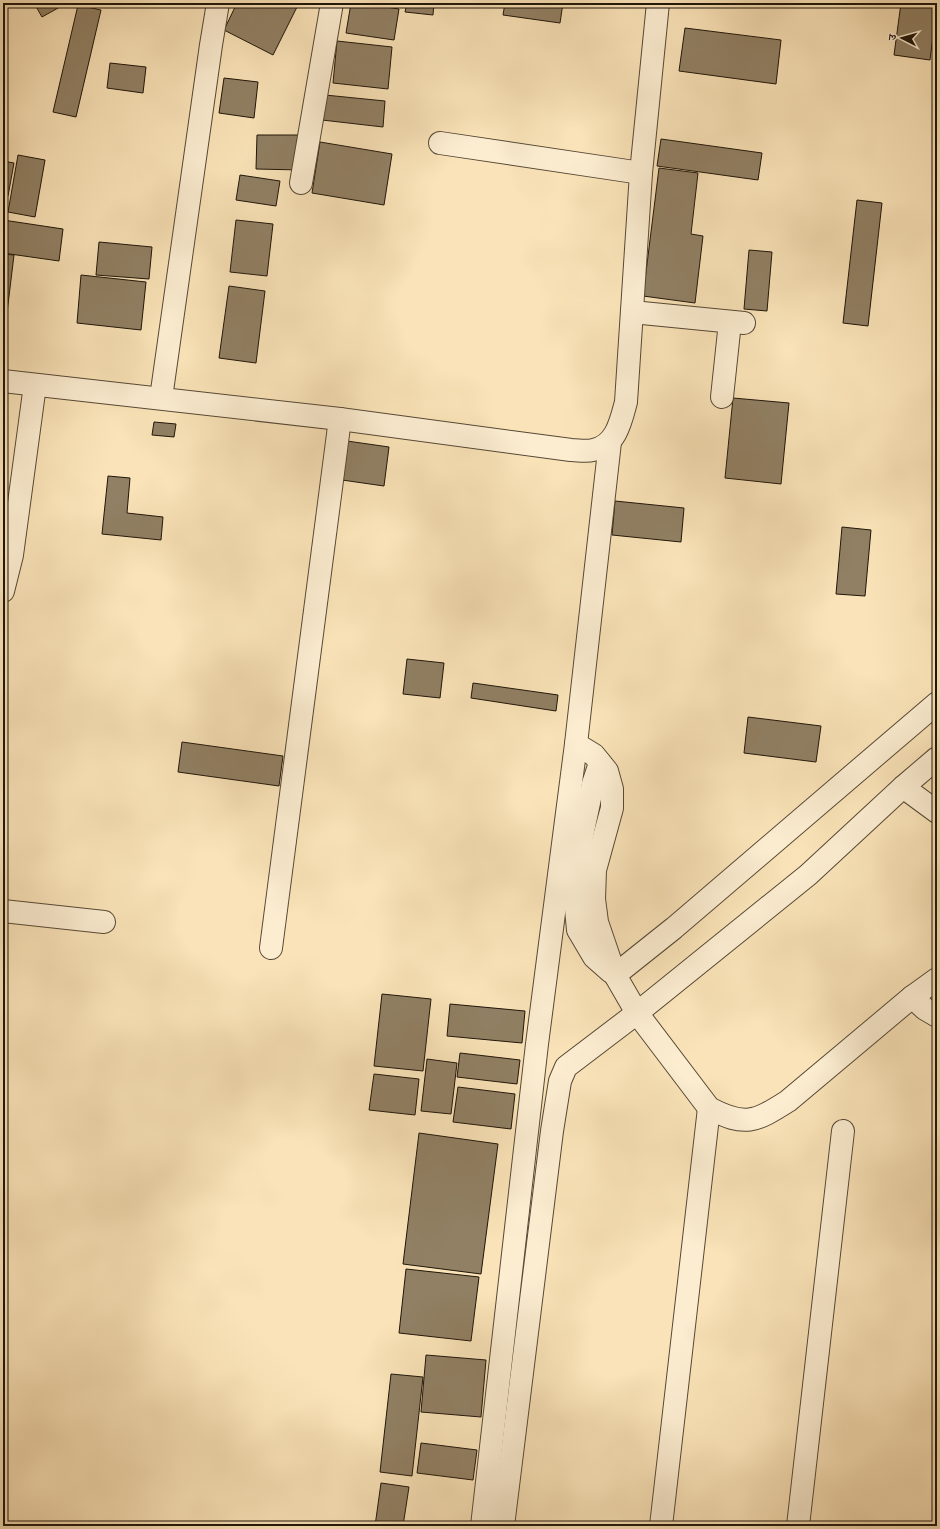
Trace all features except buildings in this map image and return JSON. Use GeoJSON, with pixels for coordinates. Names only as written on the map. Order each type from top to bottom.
{"type":"FeatureCollection","features":[{"type":"Feature","properties":{"kind":"street"},"geometry":{"type":"LineString","coordinates":[[160,398],[218,3]]}},
{"type":"Feature","properties":{"kind":"street"},"geometry":{"type":"LineString","coordinates":[[301,182],[332,3]]}},
{"type":"Feature","properties":{"kind":"street"},"geometry":{"type":"LineString","coordinates":[[482,1526],[537,1044],[576,744],[610,442],[619,427],[626,402],[641,173],[658,3]]}},
{"type":"Feature","properties":{"kind":"street"},"geometry":{"type":"LineString","coordinates":[[440,143],[641,173]]}},
{"type":"Feature","properties":{"kind":"street"},"geometry":{"type":"LineString","coordinates":[[632,312],[737,323],[722,397]]}},
{"type":"Feature","properties":{"kind":"street"},"geometry":{"type":"LineString","coordinates":[[3,381],[340,419],[571,450],[593,450],[610,442]]}},
{"type":"Feature","properties":{"kind":"street"},"geometry":{"type":"LineString","coordinates":[[3,591],[12,555],[34,385]]}},
{"type":"Feature","properties":{"kind":"street"},"geometry":{"type":"LineString","coordinates":[[272,948],[340,419]]}},
{"type":"Feature","properties":{"kind":"street"},"geometry":{"type":"LineString","coordinates":[[615,975],[674,928],[937,703]]}},
{"type":"Feature","properties":{"kind":"street"},"geometry":{"type":"LineString","coordinates":[[576,744],[591,752],[600,763],[593,784],[579,850],[575,898],[578,930],[594,956],[615,975],[637,1013],[709,1108],[725,1117],[745,1121],[766,1116],[788,1101],[912,997],[937,979]]}},
{"type":"Feature","properties":{"kind":"street"},"geometry":{"type":"LineString","coordinates":[[503,1526],[552,1132],[560,1081],[566,1067],[637,1013],[808,875],[903,786],[937,758]]}},
{"type":"Feature","properties":{"kind":"street"},"geometry":{"type":"LineString","coordinates":[[903,786],[937,812]]}},
{"type":"Feature","properties":{"kind":"street"},"geometry":{"type":"LineString","coordinates":[[3,911],[104,922]]}},
{"type":"Feature","properties":{"kind":"street"},"geometry":{"type":"LineString","coordinates":[[912,997],[925,1009],[937,1016]]}},
{"type":"Feature","properties":{"kind":"street"},"geometry":{"type":"LineString","coordinates":[[661,1526],[709,1108]]}},
{"type":"Feature","properties":{"kind":"street"},"geometry":{"type":"LineString","coordinates":[[798,1526],[843,1132]]}}]}
